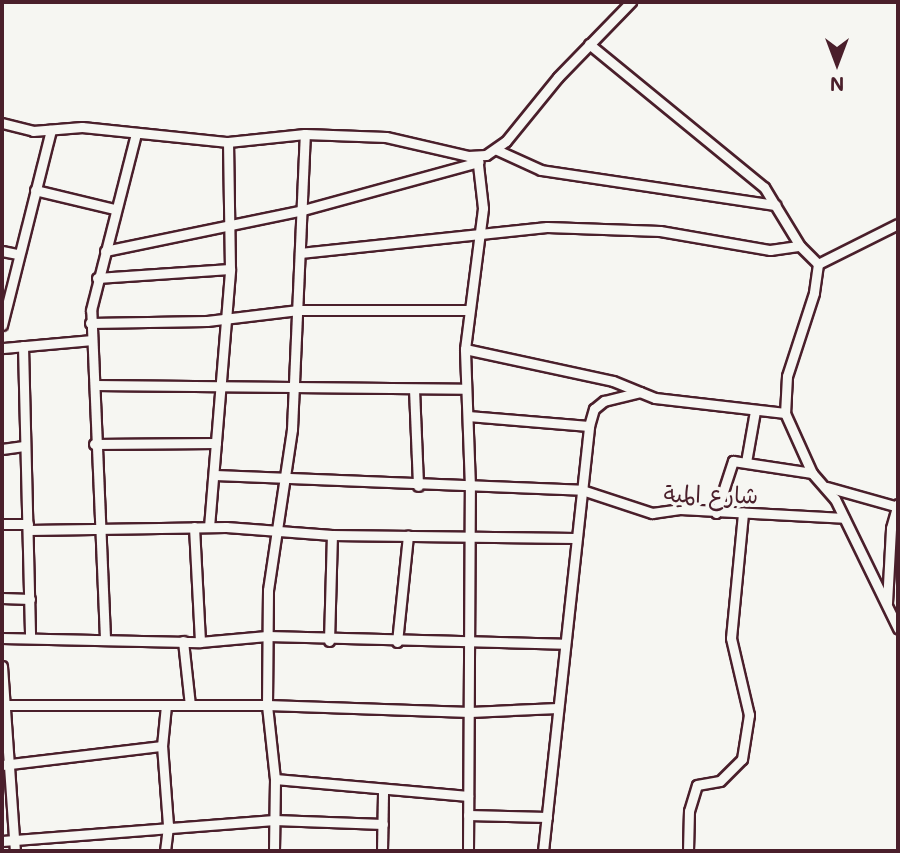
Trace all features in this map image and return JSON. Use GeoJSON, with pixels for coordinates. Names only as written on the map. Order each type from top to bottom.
{"type":"FeatureCollection","features":[{"type":"Feature","properties":{"kind":"street"},"geometry":{"type":"LineString","coordinates":[[104,251],[303,210],[478,159],[497,150],[589,44],[631,2]]}},
{"type":"Feature","properties":{"kind":"street"},"geometry":{"type":"LineString","coordinates":[[589,44],[764,187],[800,246],[818,264]]}},
{"type":"Feature","properties":{"kind":"street"},"geometry":{"type":"LineString","coordinates":[[2,123],[33,131],[71,127],[228,142],[305,134],[395,138],[478,159]]}},
{"type":"Feature","properties":{"kind":"street"},"geometry":{"type":"LineString","coordinates":[[2,325],[4,301],[51,130]]}},
{"type":"Feature","properties":{"kind":"street"},"geometry":{"type":"LineString","coordinates":[[105,638],[90,323],[97,278],[136,134]]}},
{"type":"Feature","properties":{"kind":"street"},"geometry":{"type":"LineString","coordinates":[[274,851],[275,779],[267,705],[267,636],[276,528],[285,477],[293,388],[305,134]]}},
{"type":"Feature","properties":{"kind":"street"},"geometry":{"type":"LineString","coordinates":[[209,527],[215,475],[223,319],[230,269],[228,142]]}},
{"type":"Feature","properties":{"kind":"street"},"geometry":{"type":"LineString","coordinates":[[497,150],[541,170],[775,205]]}},
{"type":"Feature","properties":{"kind":"street"},"geometry":{"type":"LineString","coordinates":[[468,851],[470,487],[465,349],[484,188],[478,159]]}},
{"type":"Feature","properties":{"kind":"street"},"geometry":{"type":"LineString","coordinates":[[35,190],[115,209]]}},
{"type":"Feature","properties":{"kind":"street"},"geometry":{"type":"LineString","coordinates":[[818,264],[898,224]]}},
{"type":"Feature","properties":{"kind":"street"},"geometry":{"type":"LineString","coordinates":[[300,253],[380,242],[480,236],[547,227],[660,231],[770,250],[800,246]]}},
{"type":"Feature","properties":{"kind":"street"},"geometry":{"type":"LineString","coordinates":[[2,251],[18,254]]}},
{"type":"Feature","properties":{"kind":"street"},"geometry":{"type":"LineString","coordinates":[[818,264],[814,293],[787,376],[785,413],[813,473],[844,518],[898,628]]}},
{"type":"Feature","properties":{"kind":"street"},"geometry":{"type":"LineString","coordinates":[[97,278],[230,269]]}},
{"type":"Feature","properties":{"kind":"street"},"geometry":{"type":"LineString","coordinates":[[90,323],[223,319],[298,310],[469,310]]}},
{"type":"Feature","properties":{"kind":"street"},"geometry":{"type":"LineString","coordinates":[[2,348],[91,340]]}},
{"type":"Feature","properties":{"kind":"street"},"geometry":{"type":"LineString","coordinates":[[23,346],[30,638]]}},
{"type":"Feature","properties":{"kind":"street"},"geometry":{"type":"LineString","coordinates":[[465,349],[613,381],[655,398],[785,413]]}},
{"type":"Feature","properties":{"kind":"street"},"geometry":{"type":"LineString","coordinates":[[94,385],[220,383],[293,388],[465,389]]}},
{"type":"Feature","properties":{"kind":"street"},"geometry":{"type":"LineString","coordinates":[[414,389],[418,486]]}},
{"type":"Feature","properties":{"kind":"street"},"geometry":{"type":"LineString","coordinates":[[543,851],[589,426],[594,409],[604,401],[640,392]]}},
{"type":"Feature","properties":{"kind":"street"},"geometry":{"type":"LineString","coordinates":[[746,462],[755,411]]}},
{"type":"Feature","properties":{"kind":"street"},"geometry":{"type":"LineString","coordinates":[[467,416],[589,426]]}},
{"type":"Feature","properties":{"kind":"street"},"geometry":{"type":"LineString","coordinates":[[94,443],[216,443]]}},
{"type":"Feature","properties":{"kind":"street"},"geometry":{"type":"LineString","coordinates":[[2,449],[24,446]]}},
{"type":"Feature","properties":{"kind":"street"},"geometry":{"type":"LineString","coordinates":[[716,513],[731,462],[813,473]]}},
{"type":"Feature","properties":{"kind":"street","name":"شارع المية"},"geometry":{"type":"LineString","coordinates":[[215,475],[418,486],[582,490],[652,513],[680,509],[844,518]]}},
{"type":"Feature","properties":{"kind":"street"},"geometry":{"type":"LineString","coordinates":[[825,487],[898,506],[891,528],[887,605]]}},
{"type":"Feature","properties":{"kind":"street"},"geometry":{"type":"LineString","coordinates":[[688,851],[689,811],[696,785],[720,781],[741,759],[745,737],[745,686],[731,638],[743,513]]}},
{"type":"Feature","properties":{"kind":"street"},"geometry":{"type":"LineString","coordinates":[[2,524],[28,527],[276,528],[332,535],[575,538]]}},
{"type":"Feature","properties":{"kind":"street"},"geometry":{"type":"LineString","coordinates":[[194,527],[201,642]]}},
{"type":"Feature","properties":{"kind":"street"},"geometry":{"type":"LineString","coordinates":[[329,641],[332,535]]}},
{"type":"Feature","properties":{"kind":"street"},"geometry":{"type":"LineString","coordinates":[[397,642],[408,536]]}},
{"type":"Feature","properties":{"kind":"street"},"geometry":{"type":"LineString","coordinates":[[2,597],[30,599]]}},
{"type":"Feature","properties":{"kind":"street"},"geometry":{"type":"LineString","coordinates":[[2,638],[201,642],[267,636],[329,641],[564,644]]}},
{"type":"Feature","properties":{"kind":"street"},"geometry":{"type":"LineString","coordinates":[[183,641],[190,705]]}},
{"type":"Feature","properties":{"kind":"street"},"geometry":{"type":"LineString","coordinates":[[2,666],[6,705],[6,765],[15,851]]}},
{"type":"Feature","properties":{"kind":"street"},"geometry":{"type":"LineString","coordinates":[[6,705],[267,705],[470,712],[558,708]]}},
{"type":"Feature","properties":{"kind":"street"},"geometry":{"type":"LineString","coordinates":[[165,851],[168,825],[162,746],[166,705]]}},
{"type":"Feature","properties":{"kind":"street"},"geometry":{"type":"LineString","coordinates":[[6,765],[162,746]]}},
{"type":"Feature","properties":{"kind":"street"},"geometry":{"type":"LineString","coordinates":[[275,779],[383,791],[468,796]]}},
{"type":"Feature","properties":{"kind":"street"},"geometry":{"type":"LineString","coordinates":[[382,851],[383,791]]}},
{"type":"Feature","properties":{"kind":"street"},"geometry":{"type":"LineString","coordinates":[[468,815],[547,817]]}},
{"type":"Feature","properties":{"kind":"street"},"geometry":{"type":"LineString","coordinates":[[2,841],[168,825],[274,820],[383,824]]}}]}
